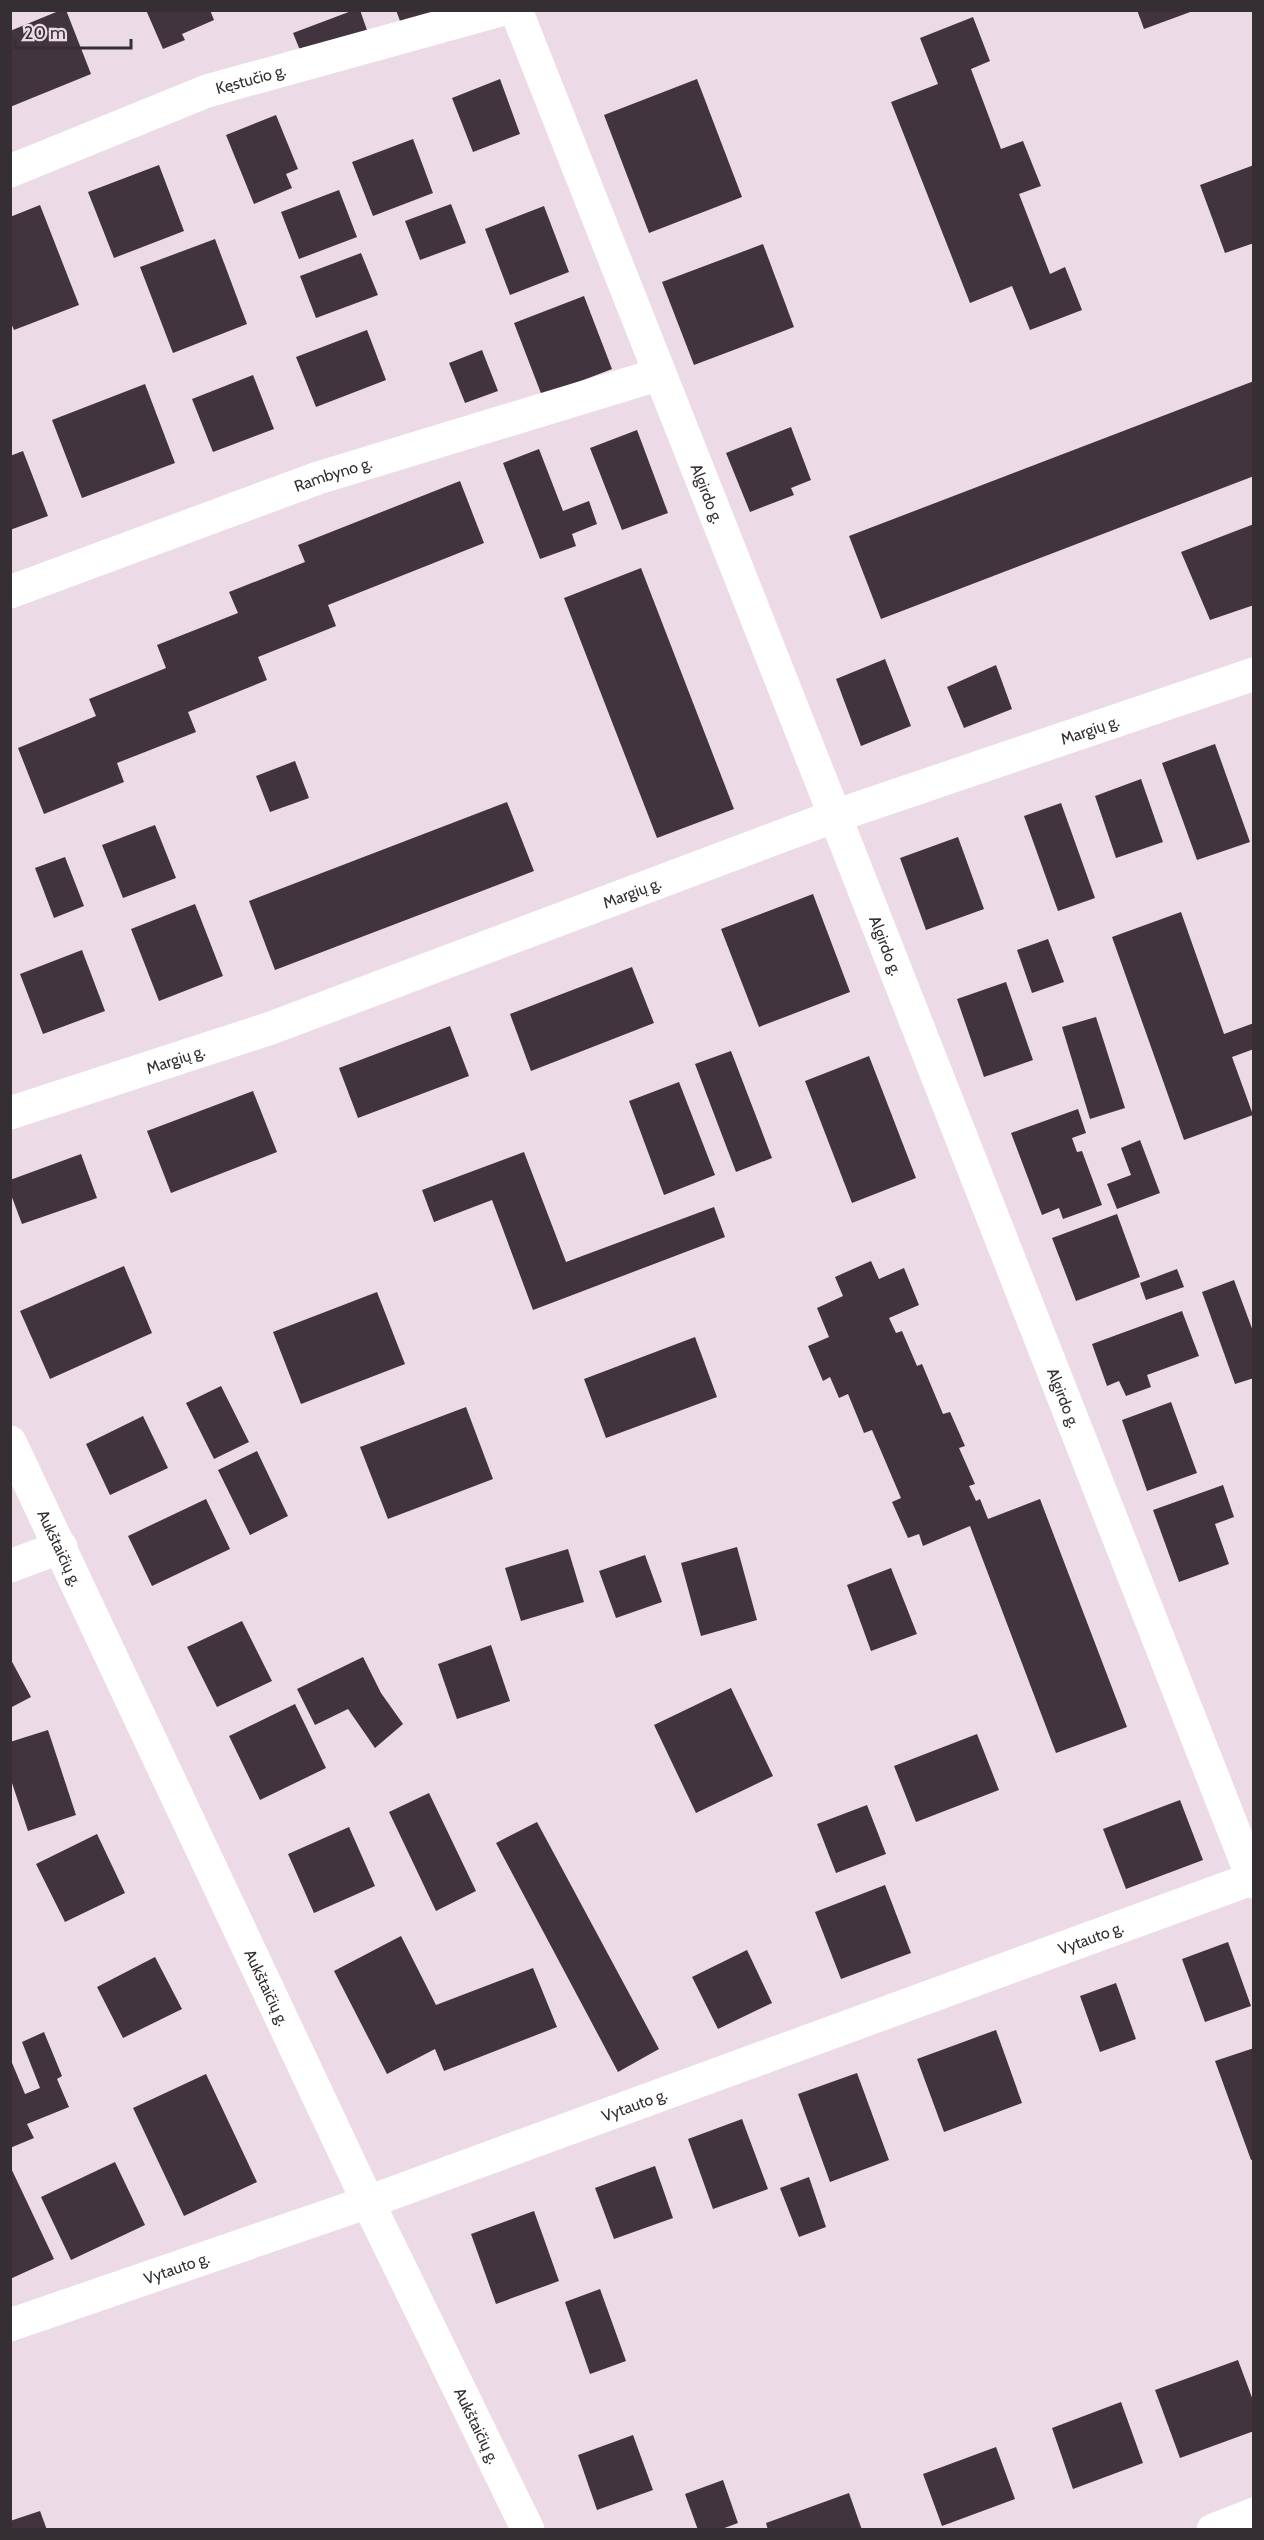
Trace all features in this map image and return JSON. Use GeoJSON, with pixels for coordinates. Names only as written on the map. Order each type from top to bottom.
{"type":"FeatureCollection","features":[{"type":"Feature","properties":{"kind":"street","name":"Kęstučio g."},"geometry":{"type":"LineString","coordinates":[[10,171],[207,91],[500,10]]}},
{"type":"Feature","properties":{"kind":"street","name":"Algirdo g."},"geometry":{"type":"LineString","coordinates":[[516,10],[836,816],[1253,1879]]}},
{"type":"Feature","properties":{"kind":"street","name":"Rambyno g."},"geometry":{"type":"LineString","coordinates":[[10,592],[318,478],[660,374]]}},
{"type":"Feature","properties":{"kind":"street","name":"Margių g."},"geometry":{"type":"LineString","coordinates":[[10,1113],[285,1023],[836,816],[1254,674]]}},
{"type":"Feature","properties":{"kind":"street","name":"Aukštaičių g."},"geometry":{"type":"LineString","coordinates":[[10,1442],[368,2202],[528,2529]]}},
{"type":"Feature","properties":{"kind":"street"},"geometry":{"type":"LineString","coordinates":[[10,1566],[61,1547]]}},
{"type":"Feature","properties":{"kind":"street","name":"Vytauto g."},"geometry":{"type":"LineString","coordinates":[[10,2325],[368,2202],[1253,1879]]}},
{"type":"Feature","properties":{"kind":"street"},"geometry":{"type":"LineString","coordinates":[[1213,2529],[1254,2514]]}},
{"type":"Feature","properties":{"kind":"building"},"geometry":{"type":"Polygon","coordinates":[[[66,10],[91,74],[10,107],[10,31],[66,10]]]}},
{"type":"Feature","properties":{"kind":"building"},"geometry":{"type":"Polygon","coordinates":[[[146,10],[210,10],[214,20],[182,34],[185,40],[163,49],[146,10]]]}},
{"type":"Feature","properties":{"kind":"building"},"geometry":{"type":"Polygon","coordinates":[[[354,10],[360,10],[369,36],[304,60],[293,33],[354,10]]]}},
{"type":"Feature","properties":{"kind":"building"},"geometry":{"type":"Polygon","coordinates":[[[396,10],[458,10],[404,32],[396,10]]]}},
{"type":"Feature","properties":{"kind":"building"},"geometry":{"type":"Polygon","coordinates":[[[1137,10],[1193,10],[1193,11],[1144,29],[1137,10]]]}},
{"type":"Feature","properties":{"kind":"building"},"geometry":{"type":"Polygon","coordinates":[[[973,17],[990,61],[971,69],[1001,149],[1023,141],[1041,186],[1019,194],[1050,274],[1065,267],[1082,310],[1030,330],[1012,286],[970,303],[891,102],[938,84],[920,38],[973,17]]]}},
{"type":"Feature","properties":{"kind":"building"},"geometry":{"type":"Polygon","coordinates":[[[500,79],[520,134],[473,152],[452,98],[500,79]]]}},
{"type":"Feature","properties":{"kind":"building"},"geometry":{"type":"Polygon","coordinates":[[[697,79],[742,197],[649,233],[604,115],[697,79]]]}},
{"type":"Feature","properties":{"kind":"building"},"geometry":{"type":"Polygon","coordinates":[[[276,115],[298,169],[286,174],[292,188],[254,204],[226,135],[276,115]]]}},
{"type":"Feature","properties":{"kind":"building"},"geometry":{"type":"Polygon","coordinates":[[[413,139],[433,193],[373,216],[352,162],[413,139]]]}},
{"type":"Feature","properties":{"kind":"building"},"geometry":{"type":"Polygon","coordinates":[[[159,165],[184,231],[114,258],[88,192],[159,165]]]}},
{"type":"Feature","properties":{"kind":"building"},"geometry":{"type":"Polygon","coordinates":[[[1254,165],[1254,243],[1225,253],[1200,185],[1254,165]]]}},
{"type":"Feature","properties":{"kind":"building"},"geometry":{"type":"Polygon","coordinates":[[[339,190],[357,237],[299,259],[281,212],[339,190]]]}},
{"type":"Feature","properties":{"kind":"building"},"geometry":{"type":"Polygon","coordinates":[[[451,204],[466,243],[420,260],[405,221],[451,204]]]}},
{"type":"Feature","properties":{"kind":"building"},"geometry":{"type":"Polygon","coordinates":[[[40,205],[79,305],[14,330],[10,321],[10,217],[40,205]]]}},
{"type":"Feature","properties":{"kind":"building"},"geometry":{"type":"Polygon","coordinates":[[[544,206],[569,272],[510,295],[485,229],[544,206]]]}},
{"type":"Feature","properties":{"kind":"building"},"geometry":{"type":"Polygon","coordinates":[[[215,239],[247,324],[173,353],[140,267],[215,239]]]}},
{"type":"Feature","properties":{"kind":"building"},"geometry":{"type":"Polygon","coordinates":[[[763,244],[794,327],[694,365],[662,282],[763,244]]]}},
{"type":"Feature","properties":{"kind":"building"},"geometry":{"type":"Polygon","coordinates":[[[361,253],[378,295],[316,318],[300,276],[361,253]]]}},
{"type":"Feature","properties":{"kind":"building"},"geometry":{"type":"Polygon","coordinates":[[[584,296],[612,369],[542,396],[514,323],[584,296]]]}},
{"type":"Feature","properties":{"kind":"building"},"geometry":{"type":"Polygon","coordinates":[[[367,330],[386,380],[316,407],[296,357],[367,330]]]}},
{"type":"Feature","properties":{"kind":"building"},"geometry":{"type":"Polygon","coordinates":[[[482,350],[498,391],[465,403],[449,363],[482,350]]]}},
{"type":"Feature","properties":{"kind":"building"},"geometry":{"type":"Polygon","coordinates":[[[253,375],[274,429],[213,452],[192,399],[253,375]]]}},
{"type":"Feature","properties":{"kind":"building"},"geometry":{"type":"Polygon","coordinates":[[[1254,381],[1254,476],[881,619],[849,536],[1254,381]]]}},
{"type":"Feature","properties":{"kind":"building"},"geometry":{"type":"Polygon","coordinates":[[[145,384],[175,463],[82,498],[52,420],[145,384]]]}},
{"type":"Feature","properties":{"kind":"building"},"geometry":{"type":"Polygon","coordinates":[[[791,427],[811,480],[791,488],[794,495],[750,512],[726,453],[791,427]]]}},
{"type":"Feature","properties":{"kind":"building"},"geometry":{"type":"Polygon","coordinates":[[[637,430],[668,513],[622,530],[590,448],[637,430]]]}},
{"type":"Feature","properties":{"kind":"building"},"geometry":{"type":"Polygon","coordinates":[[[539,449],[563,511],[589,501],[597,524],[572,534],[576,546],[540,559],[503,463],[539,449]]]}},
{"type":"Feature","properties":{"kind":"building"},"geometry":{"type":"Polygon","coordinates":[[[23,451],[48,516],[10,530],[10,456],[23,451]]]}},
{"type":"Feature","properties":{"kind":"building"},"geometry":{"type":"Polygon","coordinates":[[[460,481],[484,543],[328,605],[336,626],[258,657],[267,680],[188,712],[196,732],[117,763],[124,782],[44,814],[18,748],[96,716],[89,699],[166,668],[157,645],[238,613],[229,592],[305,562],[298,545],[460,481]]]}},
{"type":"Feature","properties":{"kind":"building"},"geometry":{"type":"Polygon","coordinates":[[[1254,524],[1254,605],[1210,620],[1181,552],[1254,524]]]}},
{"type":"Feature","properties":{"kind":"building"},"geometry":{"type":"Polygon","coordinates":[[[641,568],[734,809],[657,838],[564,598],[641,568]]]}},
{"type":"Feature","properties":{"kind":"building"},"geometry":{"type":"Polygon","coordinates":[[[885,659],[911,726],[861,746],[836,679],[885,659]]]}},
{"type":"Feature","properties":{"kind":"building"},"geometry":{"type":"Polygon","coordinates":[[[996,665],[1012,709],[964,728],[947,687],[996,665]]]}},
{"type":"Feature","properties":{"kind":"building"},"geometry":{"type":"Polygon","coordinates":[[[1215,744],[1250,842],[1197,860],[1162,763],[1215,744]]]}},
{"type":"Feature","properties":{"kind":"building"},"geometry":{"type":"Polygon","coordinates":[[[295,761],[309,798],[270,812],[256,776],[295,761]]]}},
{"type":"Feature","properties":{"kind":"building"},"geometry":{"type":"Polygon","coordinates":[[[1141,779],[1163,842],[1116,858],[1095,796],[1141,779]]]}},
{"type":"Feature","properties":{"kind":"building"},"geometry":{"type":"Polygon","coordinates":[[[507,802],[534,871],[275,970],[249,901],[507,802]]]}},
{"type":"Feature","properties":{"kind":"building"},"geometry":{"type":"Polygon","coordinates":[[[1061,803],[1095,898],[1058,911],[1024,816],[1061,803]]]}},
{"type":"Feature","properties":{"kind":"building"},"geometry":{"type":"Polygon","coordinates":[[[155,825],[176,878],[123,898],[102,845],[155,825]]]}},
{"type":"Feature","properties":{"kind":"building"},"geometry":{"type":"Polygon","coordinates":[[[958,837],[984,909],[926,930],[900,858],[958,837]]]}},
{"type":"Feature","properties":{"kind":"building"},"geometry":{"type":"Polygon","coordinates":[[[65,857],[84,906],[54,918],[35,868],[65,857]]]}},
{"type":"Feature","properties":{"kind":"building"},"geometry":{"type":"Polygon","coordinates":[[[813,894],[850,992],[759,1027],[721,929],[813,894]]]}},
{"type":"Feature","properties":{"kind":"building"},"geometry":{"type":"Polygon","coordinates":[[[195,904],[223,976],[159,1001],[131,929],[195,904]]]}},
{"type":"Feature","properties":{"kind":"building"},"geometry":{"type":"Polygon","coordinates":[[[1181,912],[1224,1034],[1254,1023],[1254,1049],[1232,1057],[1253,1115],[1184,1140],[1112,937],[1181,912]]]}},
{"type":"Feature","properties":{"kind":"building"},"geometry":{"type":"Polygon","coordinates":[[[1048,939],[1064,982],[1032,993],[1017,950],[1048,939]]]}},
{"type":"Feature","properties":{"kind":"building"},"geometry":{"type":"Polygon","coordinates":[[[82,950],[105,1011],[43,1034],[20,974],[82,950]]]}},
{"type":"Feature","properties":{"kind":"building"},"geometry":{"type":"Polygon","coordinates":[[[632,967],[654,1023],[531,1071],[510,1014],[632,967]]]}},
{"type":"Feature","properties":{"kind":"building"},"geometry":{"type":"Polygon","coordinates":[[[1006,982],[1033,1060],[984,1077],[957,999],[1006,982]]]}},
{"type":"Feature","properties":{"kind":"building"},"geometry":{"type":"Polygon","coordinates":[[[1096,1017],[1125,1108],[1090,1119],[1062,1027],[1096,1017]]]}},
{"type":"Feature","properties":{"kind":"building"},"geometry":{"type":"Polygon","coordinates":[[[450,1026],[469,1076],[358,1118],[339,1068],[450,1026]]]}},
{"type":"Feature","properties":{"kind":"building"},"geometry":{"type":"Polygon","coordinates":[[[731,1051],[772,1158],[736,1172],[695,1064],[731,1051]]]}},
{"type":"Feature","properties":{"kind":"building"},"geometry":{"type":"Polygon","coordinates":[[[869,1056],[916,1178],[852,1203],[805,1081],[869,1056]]]}},
{"type":"Feature","properties":{"kind":"building"},"geometry":{"type":"Polygon","coordinates":[[[679,1082],[715,1175],[664,1195],[629,1101],[679,1082]]]}},
{"type":"Feature","properties":{"kind":"building"},"geometry":{"type":"Polygon","coordinates":[[[253,1091],[277,1152],[171,1193],[147,1131],[253,1091]]]}},
{"type":"Feature","properties":{"kind":"building"},"geometry":{"type":"Polygon","coordinates":[[[1078,1109],[1086,1133],[1072,1138],[1077,1152],[1082,1151],[1102,1205],[1063,1219],[1059,1208],[1042,1215],[1011,1133],[1078,1109]]]}},
{"type":"Feature","properties":{"kind":"building"},"geometry":{"type":"Polygon","coordinates":[[[1140,1140],[1160,1193],[1117,1209],[1107,1184],[1131,1175],[1121,1148],[1140,1140]]]}},
{"type":"Feature","properties":{"kind":"building"},"geometry":{"type":"Polygon","coordinates":[[[524,1152],[566,1262],[714,1207],[725,1237],[533,1310],[492,1200],[434,1222],[422,1190],[524,1152]]]}},
{"type":"Feature","properties":{"kind":"building"},"geometry":{"type":"Polygon","coordinates":[[[81,1154],[97,1198],[22,1224],[10,1192],[10,1180],[81,1154]]]}},
{"type":"Feature","properties":{"kind":"building"},"geometry":{"type":"Polygon","coordinates":[[[1117,1214],[1140,1277],[1076,1301],[1052,1238],[1117,1214]]]}},
{"type":"Feature","properties":{"kind":"building"},"geometry":{"type":"Polygon","coordinates":[[[871,1261],[879,1279],[904,1268],[919,1305],[889,1318],[896,1333],[902,1331],[917,1366],[922,1364],[943,1414],[950,1412],[965,1446],[959,1448],[975,1484],[969,1486],[976,1501],[980,1499],[988,1519],[1040,1499],[1127,1727],[1056,1753],[970,1526],[923,1546],[919,1534],[908,1538],[892,1502],[901,1498],[872,1430],[864,1433],[848,1394],[839,1398],[830,1377],[823,1381],[808,1346],[829,1337],[817,1308],[843,1296],[835,1277],[871,1261]]]}},
{"type":"Feature","properties":{"kind":"building"},"geometry":{"type":"Polygon","coordinates":[[[124,1266],[152,1333],[50,1379],[20,1311],[124,1266]]]}},
{"type":"Feature","properties":{"kind":"building"},"geometry":{"type":"Polygon","coordinates":[[[1177,1269],[1184,1287],[1146,1300],[1140,1283],[1177,1269]]]}},
{"type":"Feature","properties":{"kind":"building"},"geometry":{"type":"Polygon","coordinates":[[[1234,1280],[1254,1334],[1254,1378],[1235,1384],[1202,1292],[1234,1280]]]}},
{"type":"Feature","properties":{"kind":"building"},"geometry":{"type":"Polygon","coordinates":[[[377,1292],[405,1364],[301,1404],[273,1332],[377,1292]]]}},
{"type":"Feature","properties":{"kind":"building"},"geometry":{"type":"Polygon","coordinates":[[[1182,1311],[1199,1356],[1147,1375],[1151,1387],[1126,1396],[1119,1381],[1107,1386],[1092,1344],[1182,1311]]]}},
{"type":"Feature","properties":{"kind":"building"},"geometry":{"type":"Polygon","coordinates":[[[695,1337],[717,1397],[606,1438],[584,1379],[695,1337]]]}},
{"type":"Feature","properties":{"kind":"building"},"geometry":{"type":"Polygon","coordinates":[[[221,1386],[249,1442],[214,1459],[186,1403],[221,1386]]]}},
{"type":"Feature","properties":{"kind":"building"},"geometry":{"type":"Polygon","coordinates":[[[1171,1402],[1197,1473],[1147,1491],[1122,1420],[1171,1402]]]}},
{"type":"Feature","properties":{"kind":"building"},"geometry":{"type":"Polygon","coordinates":[[[466,1407],[493,1479],[388,1519],[360,1447],[466,1407]]]}},
{"type":"Feature","properties":{"kind":"building"},"geometry":{"type":"Polygon","coordinates":[[[143,1416],[168,1468],[110,1495],[86,1444],[143,1416]]]}},
{"type":"Feature","properties":{"kind":"building"},"geometry":{"type":"Polygon","coordinates":[[[257,1451],[288,1516],[250,1535],[218,1470],[257,1451]]]}},
{"type":"Feature","properties":{"kind":"building"},"geometry":{"type":"Polygon","coordinates":[[[1223,1485],[1234,1517],[1215,1524],[1229,1564],[1179,1582],[1153,1510],[1223,1485]]]}},
{"type":"Feature","properties":{"kind":"building"},"geometry":{"type":"Polygon","coordinates":[[[206,1499],[230,1549],[152,1586],[128,1536],[206,1499]]]}},
{"type":"Feature","properties":{"kind":"building"},"geometry":{"type":"Polygon","coordinates":[[[737,1547],[757,1620],[701,1636],[681,1563],[737,1547]]]}},
{"type":"Feature","properties":{"kind":"building"},"geometry":{"type":"Polygon","coordinates":[[[568,1549],[584,1602],[521,1621],[505,1568],[568,1549]]]}},
{"type":"Feature","properties":{"kind":"building"},"geometry":{"type":"Polygon","coordinates":[[[645,1555],[662,1602],[616,1618],[599,1571],[645,1555]]]}},
{"type":"Feature","properties":{"kind":"building"},"geometry":{"type":"Polygon","coordinates":[[[891,1568],[917,1634],[871,1651],[847,1585],[891,1568]]]}},
{"type":"Feature","properties":{"kind":"building"},"geometry":{"type":"Polygon","coordinates":[[[242,1621],[272,1681],[217,1707],[187,1647],[242,1621]]]}},
{"type":"Feature","properties":{"kind":"building"},"geometry":{"type":"Polygon","coordinates":[[[491,1645],[510,1701],[457,1719],[438,1664],[491,1645]]]}},
{"type":"Feature","properties":{"kind":"building"},"geometry":{"type":"Polygon","coordinates":[[[363,1657],[381,1693],[403,1724],[375,1748],[348,1709],[315,1725],[297,1689],[363,1657]]]}},
{"type":"Feature","properties":{"kind":"building"},"geometry":{"type":"Polygon","coordinates":[[[10,1658],[31,1697],[10,1708],[10,1658]]]}},
{"type":"Feature","properties":{"kind":"building"},"geometry":{"type":"Polygon","coordinates":[[[731,1688],[773,1776],[696,1813],[654,1725],[731,1688]]]}},
{"type":"Feature","properties":{"kind":"building"},"geometry":{"type":"Polygon","coordinates":[[[295,1704],[326,1768],[260,1800],[229,1736],[295,1704]]]}},
{"type":"Feature","properties":{"kind":"building"},"geometry":{"type":"Polygon","coordinates":[[[48,1730],[76,1815],[28,1831],[10,1777],[10,1742],[48,1730]]]}},
{"type":"Feature","properties":{"kind":"building"},"geometry":{"type":"Polygon","coordinates":[[[977,1734],[999,1790],[916,1822],[894,1766],[977,1734]]]}},
{"type":"Feature","properties":{"kind":"building"},"geometry":{"type":"Polygon","coordinates":[[[429,1793],[476,1891],[436,1911],[389,1812],[429,1793]]]}},
{"type":"Feature","properties":{"kind":"building"},"geometry":{"type":"Polygon","coordinates":[[[1180,1800],[1203,1860],[1126,1889],[1103,1829],[1180,1800]]]}},
{"type":"Feature","properties":{"kind":"building"},"geometry":{"type":"Polygon","coordinates":[[[867,1805],[886,1854],[836,1873],[817,1824],[867,1805]]]}},
{"type":"Feature","properties":{"kind":"building"},"geometry":{"type":"Polygon","coordinates":[[[537,1822],[659,2049],[618,2072],[496,1843],[537,1822]]]}},
{"type":"Feature","properties":{"kind":"building"},"geometry":{"type":"Polygon","coordinates":[[[349,1827],[375,1886],[314,1913],[288,1854],[349,1827]]]}},
{"type":"Feature","properties":{"kind":"building"},"geometry":{"type":"Polygon","coordinates":[[[97,1834],[125,1893],[65,1922],[36,1864],[97,1834]]]}},
{"type":"Feature","properties":{"kind":"building"},"geometry":{"type":"Polygon","coordinates":[[[885,1885],[911,1953],[841,1979],[815,1912],[885,1885]]]}},
{"type":"Feature","properties":{"kind":"building"},"geometry":{"type":"Polygon","coordinates":[[[401,1936],[436,2005],[533,1968],[557,2027],[444,2071],[435,2049],[387,2074],[334,1971],[401,1936]]]}},
{"type":"Feature","properties":{"kind":"building"},"geometry":{"type":"Polygon","coordinates":[[[1228,1942],[1251,2006],[1205,2022],[1182,1959],[1228,1942]]]}},
{"type":"Feature","properties":{"kind":"building"},"geometry":{"type":"Polygon","coordinates":[[[747,1950],[772,2003],[718,2029],[692,1977],[747,1950]]]}},
{"type":"Feature","properties":{"kind":"building"},"geometry":{"type":"Polygon","coordinates":[[[155,1957],[182,2009],[123,2038],[97,1987],[155,1957]]]}},
{"type":"Feature","properties":{"kind":"building"},"geometry":{"type":"Polygon","coordinates":[[[1116,1983],[1136,2039],[1100,2052],[1080,1996],[1116,1983]]]}},
{"type":"Feature","properties":{"kind":"building"},"geometry":{"type":"Polygon","coordinates":[[[996,2030],[1022,2103],[944,2132],[917,2059],[996,2030]]]}},
{"type":"Feature","properties":{"kind":"building"},"geometry":{"type":"Polygon","coordinates":[[[44,2032],[62,2076],[57,2079],[69,2107],[27,2124],[34,2138],[10,2148],[10,2058],[25,2094],[40,2088],[22,2042],[44,2032]]]}},
{"type":"Feature","properties":{"kind":"building"},"geometry":{"type":"Polygon","coordinates":[[[1254,2048],[1254,2159],[1251,2160],[1215,2061],[1254,2048]]]}},
{"type":"Feature","properties":{"kind":"building"},"geometry":{"type":"Polygon","coordinates":[[[857,2073],[889,2160],[830,2182],[798,2094],[857,2073]]]}},
{"type":"Feature","properties":{"kind":"building"},"geometry":{"type":"Polygon","coordinates":[[[206,2074],[257,2182],[184,2216],[133,2108],[206,2074]]]}},
{"type":"Feature","properties":{"kind":"building"},"geometry":{"type":"Polygon","coordinates":[[[742,2119],[768,2189],[713,2209],[688,2139],[742,2119]]]}},
{"type":"Feature","properties":{"kind":"building"},"geometry":{"type":"Polygon","coordinates":[[[115,2162],[145,2225],[71,2260],[41,2197],[115,2162]]]}},
{"type":"Feature","properties":{"kind":"building"},"geometry":{"type":"Polygon","coordinates":[[[10,2166],[54,2259],[10,2279],[10,2166]]]}},
{"type":"Feature","properties":{"kind":"building"},"geometry":{"type":"Polygon","coordinates":[[[655,2166],[673,2218],[614,2239],[595,2188],[655,2166]]]}},
{"type":"Feature","properties":{"kind":"building"},"geometry":{"type":"Polygon","coordinates":[[[809,2177],[826,2227],[799,2237],[780,2188],[809,2177]]]}},
{"type":"Feature","properties":{"kind":"building"},"geometry":{"type":"Polygon","coordinates":[[[534,2211],[559,2281],[496,2304],[471,2234],[534,2211]]]}},
{"type":"Feature","properties":{"kind":"building"},"geometry":{"type":"Polygon","coordinates":[[[600,2289],[626,2361],[590,2374],[565,2302],[600,2289]]]}},
{"type":"Feature","properties":{"kind":"building"},"geometry":{"type":"Polygon","coordinates":[[[1238,2360],[1254,2403],[1254,2431],[1180,2458],[1155,2390],[1238,2360]]]}},
{"type":"Feature","properties":{"kind":"building"},"geometry":{"type":"Polygon","coordinates":[[[1121,2402],[1143,2463],[1073,2489],[1052,2428],[1121,2402]]]}},
{"type":"Feature","properties":{"kind":"building"},"geometry":{"type":"Polygon","coordinates":[[[633,2435],[653,2490],[597,2510],[578,2455],[633,2435]]]}},
{"type":"Feature","properties":{"kind":"building"},"geometry":{"type":"Polygon","coordinates":[[[996,2447],[1015,2499],[942,2526],[923,2474],[996,2447]]]}},
{"type":"Feature","properties":{"kind":"building"},"geometry":{"type":"Polygon","coordinates":[[[723,2480],[738,2523],[719,2530],[698,2530],[685,2494],[723,2480]]]}},
{"type":"Feature","properties":{"kind":"building"},"geometry":{"type":"Polygon","coordinates":[[[849,2493],[862,2530],[768,2530],[766,2523],[849,2493]]]}},
{"type":"Feature","properties":{"kind":"building"},"geometry":{"type":"Polygon","coordinates":[[[40,2511],[47,2530],[10,2530],[10,2521],[40,2511]]]}}]}
